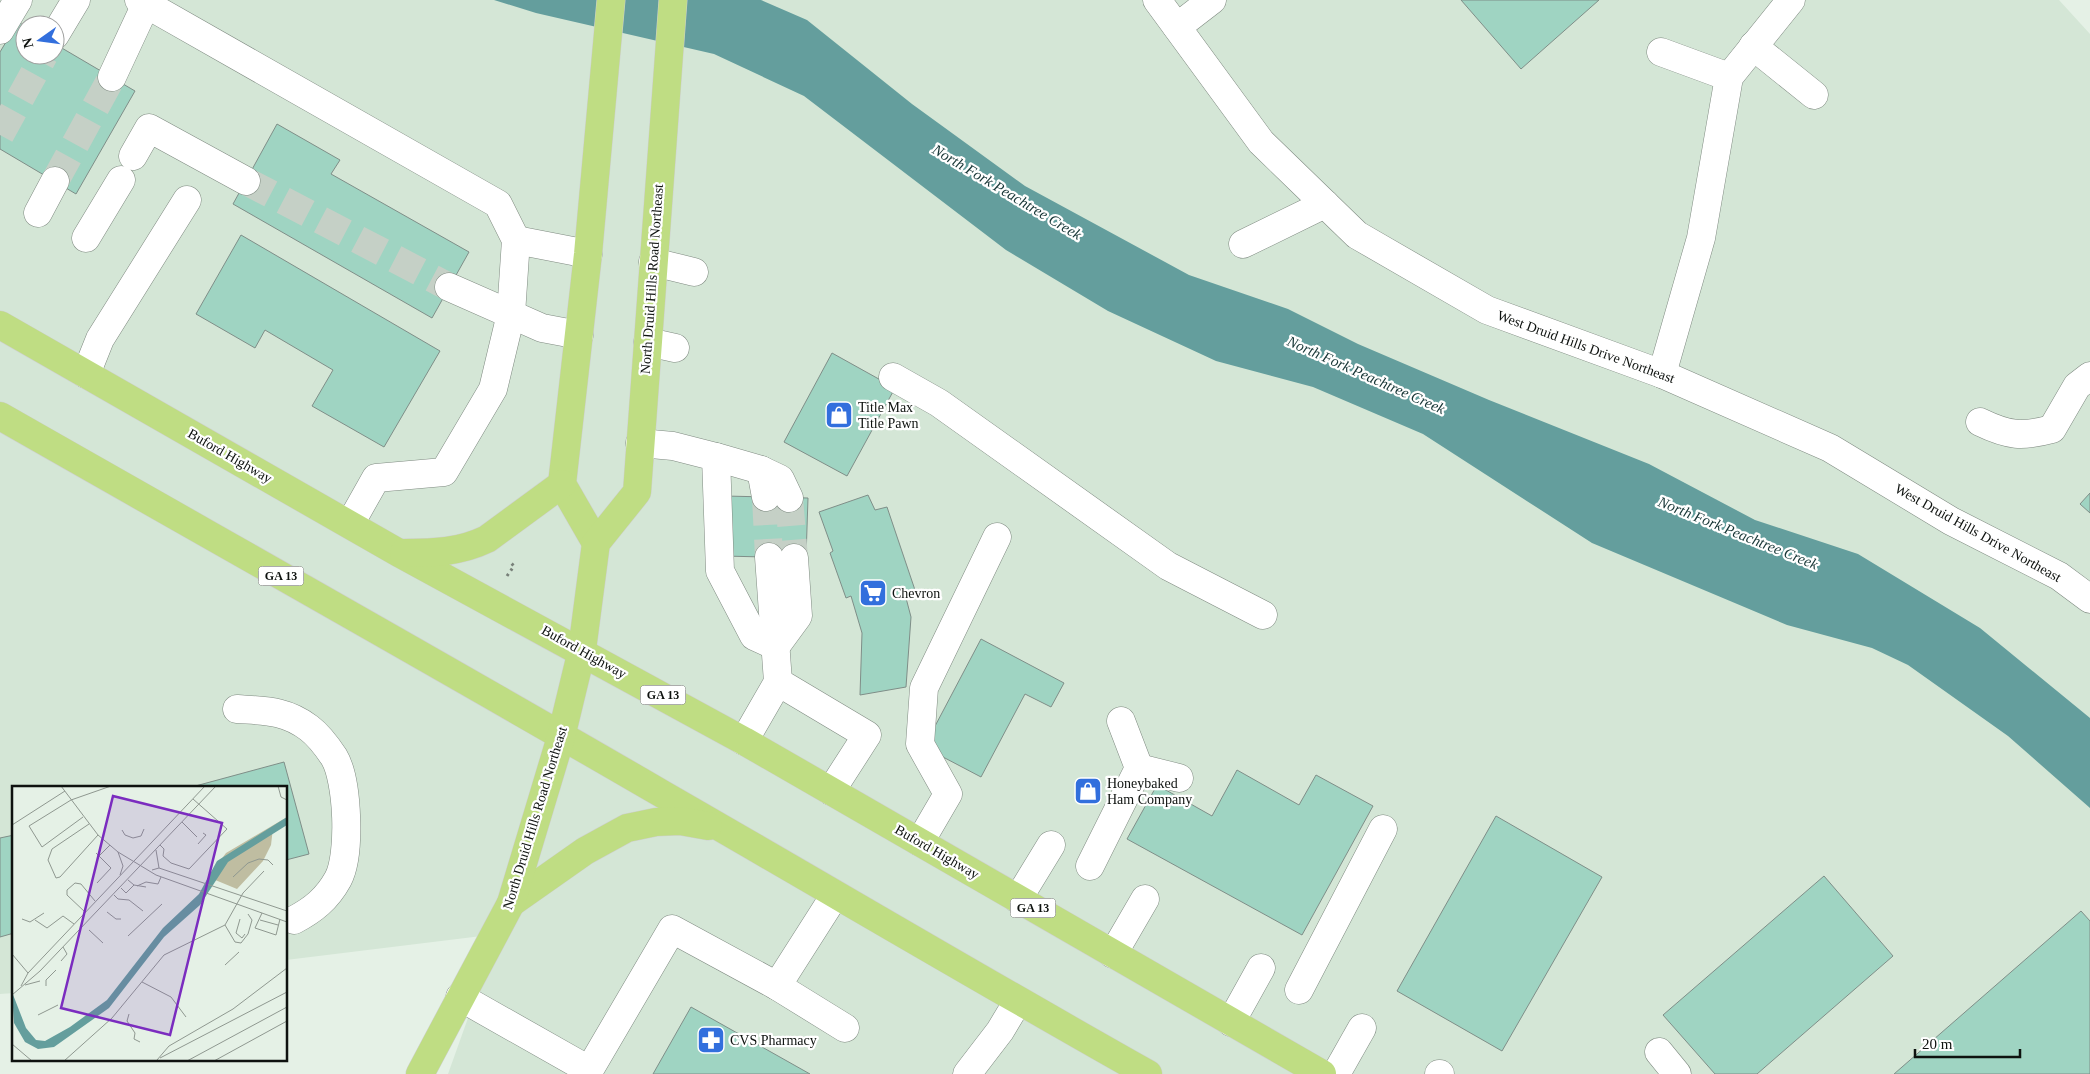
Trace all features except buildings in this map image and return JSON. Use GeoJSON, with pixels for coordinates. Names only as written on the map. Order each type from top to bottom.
{"type":"FeatureCollection","features":[{"type":"Feature","properties":{"kind":"main road"},"geometry":{"type":"LineString","coordinates":[[596,543],[562,484],[588,254],[611,0]]}},
{"type":"Feature","properties":{"kind":"main road","name":"North Druid Hills Road Northeast"},"geometry":{"type":"LineString","coordinates":[[420,1074],[511,903],[561,737],[582,650],[596,543],[637,492],[673,0]]}},
{"type":"Feature","properties":{"kind":"main road","name":"Buford Highway"},"geometry":{"type":"LineString","coordinates":[[0,326],[399,553],[582,650],[744,741],[1322,1074]]}},
{"type":"Feature","properties":{"kind":"main road","name":"GA 13"},"geometry":{"type":"LineString","coordinates":[[0,416],[972,972],[1140,1072]]}},
{"type":"Feature","properties":{"kind":"main road"},"geometry":{"type":"LineString","coordinates":[[399,553],[444,553],[475,545],[487,539],[562,484]]}},
{"type":"Feature","properties":{"kind":"main road"},"geometry":{"type":"LineString","coordinates":[[511,903],[585,851],[627,828],[656,822],[680,821],[719,828]]}},
{"type":"Feature","properties":{"kind":"street"},"geometry":{"type":"LineString","coordinates":[[0,30],[18,0]]}},
{"type":"Feature","properties":{"kind":"street"},"geometry":{"type":"LineString","coordinates":[[65,18],[76,0]]}},
{"type":"Feature","properties":{"kind":"street","name":"West Druid Hills Drive Northeast"},"geometry":{"type":"LineString","coordinates":[[1157,0],[1261,142],[1357,235],[1487,310],[1662,374],[1830,448],[1951,521],[2059,576],[2090,599]]}},
{"type":"Feature","properties":{"kind":"street"},"geometry":{"type":"LineString","coordinates":[[1177,28],[1212,0]]}},
{"type":"Feature","properties":{"kind":"street"},"geometry":{"type":"LineString","coordinates":[[1662,374],[1701,238],[1729,77],[1791,0]]}},
{"type":"Feature","properties":{"kind":"street"},"geometry":{"type":"LineString","coordinates":[[112,77],[143,2],[498,204],[516,240],[511,314],[493,389],[444,472],[376,478],[350,524]]}},
{"type":"Feature","properties":{"kind":"street"},"geometry":{"type":"LineString","coordinates":[[1754,46],[1814,95]]}},
{"type":"Feature","properties":{"kind":"street"},"geometry":{"type":"LineString","coordinates":[[1661,52],[1729,77]]}},
{"type":"Feature","properties":{"kind":"street"},"geometry":{"type":"LineString","coordinates":[[86,238],[149,128],[246,181]]}},
{"type":"Feature","properties":{"kind":"street"},"geometry":{"type":"LineString","coordinates":[[38,213],[55,181]]}},
{"type":"Feature","properties":{"kind":"street"},"geometry":{"type":"LineString","coordinates":[[86,374],[100,339],[187,200]]}},
{"type":"Feature","properties":{"kind":"street"},"geometry":{"type":"LineString","coordinates":[[1243,244],[1325,204]]}},
{"type":"Feature","properties":{"kind":"street"},"geometry":{"type":"LineString","coordinates":[[516,240],[588,254]]}},
{"type":"Feature","properties":{"kind":"street"},"geometry":{"type":"LineString","coordinates":[[653,262],[694,272]]}},
{"type":"Feature","properties":{"kind":"street"},"geometry":{"type":"LineString","coordinates":[[449,287],[542,328],[579,335]]}},
{"type":"Feature","properties":{"kind":"street"},"geometry":{"type":"LineString","coordinates":[[648,342],[675,348]]}},
{"type":"Feature","properties":{"kind":"street"},"geometry":{"type":"LineString","coordinates":[[1980,422],[2000,432],[2028,436],[2052,429],[2077,386],[2090,376]]}},
{"type":"Feature","properties":{"kind":"street"},"geometry":{"type":"LineString","coordinates":[[893,377],[939,403],[1168,566],[1263,615]]}},
{"type":"Feature","properties":{"kind":"street"},"geometry":{"type":"LineString","coordinates":[[640,443],[673,446],[762,470],[777,498]]}},
{"type":"Feature","properties":{"kind":"street"},"geometry":{"type":"LineString","coordinates":[[716,457],[720,570],[754,636],[776,646]]}},
{"type":"Feature","properties":{"kind":"street"},"geometry":{"type":"LineString","coordinates":[[920,842],[948,794],[920,744],[924,688],[997,537]]}},
{"type":"Feature","properties":{"kind":"street"},"geometry":{"type":"LineString","coordinates":[[744,741],[778,682],[776,646],[782,558]]}},
{"type":"Feature","properties":{"kind":"street"},"geometry":{"type":"LineString","coordinates":[[778,682],[867,735],[831,791]]}},
{"type":"Feature","properties":{"kind":"street"},"geometry":{"type":"LineString","coordinates":[[237,709],[282,713],[310,729],[334,758],[345,795],[346,843],[338,878],[314,910],[294,920]]}},
{"type":"Feature","properties":{"kind":"street"},"geometry":{"type":"LineString","coordinates":[[1090,866],[1139,768],[1121,721]]}},
{"type":"Feature","properties":{"kind":"street"},"geometry":{"type":"LineString","coordinates":[[1139,768],[1180,778]]}},
{"type":"Feature","properties":{"kind":"street"},"geometry":{"type":"LineString","coordinates":[[1298,990],[1384,830]]}},
{"type":"Feature","properties":{"kind":"street"},"geometry":{"type":"LineString","coordinates":[[1018,899],[1051,845]]}},
{"type":"Feature","properties":{"kind":"street"},"geometry":{"type":"LineString","coordinates":[[776,986],[835,895]]}},
{"type":"Feature","properties":{"kind":"street"},"geometry":{"type":"LineString","coordinates":[[1113,954],[1145,898]]}},
{"type":"Feature","properties":{"kind":"street"},"geometry":{"type":"LineString","coordinates":[[460,998],[588,1072],[672,929],[776,986],[845,1028]]}},
{"type":"Feature","properties":{"kind":"street"},"geometry":{"type":"LineString","coordinates":[[1231,1022],[1261,968]]}},
{"type":"Feature","properties":{"kind":"street"},"geometry":{"type":"LineString","coordinates":[[968,1074],[1000,1031],[1018,1001]]}},
{"type":"Feature","properties":{"kind":"street"},"geometry":{"type":"LineString","coordinates":[[1336,1074],[1362,1028]]}},
{"type":"Feature","properties":{"kind":"street"},"geometry":{"type":"LineString","coordinates":[[1659,1052],[1677,1074]]}},
{"type":"Feature","properties":{"kind":"shaded area"},"geometry":{"type":"Polygon","coordinates":[[[0,0],[2059,0],[2090,34],[2090,1074],[448,1074],[498,934],[288,960],[288,786],[12,786],[12,993],[0,994],[0,0]]]}},
{"type":"Feature","properties":{"kind":"water","name":"North Fork Peachtree Creek"},"geometry":{"type":"Polygon","coordinates":[[[494,0],[761,0],[807,20],[912,104],[1025,186],[1189,275],[1288,309],[1358,344],[1489,400],[1649,464],[1755,520],[1858,554],[1980,628],[2090,718],[2090,808],[2008,736],[1908,665],[1872,648],[1787,625],[1592,543],[1423,434],[1313,387],[1216,361],[1108,311],[1006,250],[804,96],[714,54],[536,13],[494,0]]]}},
{"type":"Feature","properties":{"kind":"tunnel"},"geometry":{"type":"LineString","coordinates":[[0,135],[38,65]]}},
{"type":"Feature","properties":{"kind":"tunnel"},"geometry":{"type":"LineString","coordinates":[[55,181],[112,77]]}},
{"type":"Feature","properties":{"kind":"tunnel"},"geometry":{"type":"LineString","coordinates":[[246,181],[449,287]]}},
{"type":"Feature","properties":{"kind":"tunnel"},"geometry":{"type":"LineString","coordinates":[[766,497],[769,557]]}},
{"type":"Feature","properties":{"kind":"tunnel"},"geometry":{"type":"LineString","coordinates":[[789,498],[794,558]]}},
{"type":"Feature","properties":{"kind":"place","name":"Title Max Title Pawn"},"geometry":{"type":"Point","coordinates":[839,415]}},
{"type":"Feature","properties":{"kind":"place","name":"Chevron"},"geometry":{"type":"Point","coordinates":[873,593]}},
{"type":"Feature","properties":{"kind":"place","name":"Honeybaked Ham Company"},"geometry":{"type":"Point","coordinates":[1088,791]}},
{"type":"Feature","properties":{"kind":"place","name":"CVS Pharmacy"},"geometry":{"type":"Point","coordinates":[711,1040]}}]}
